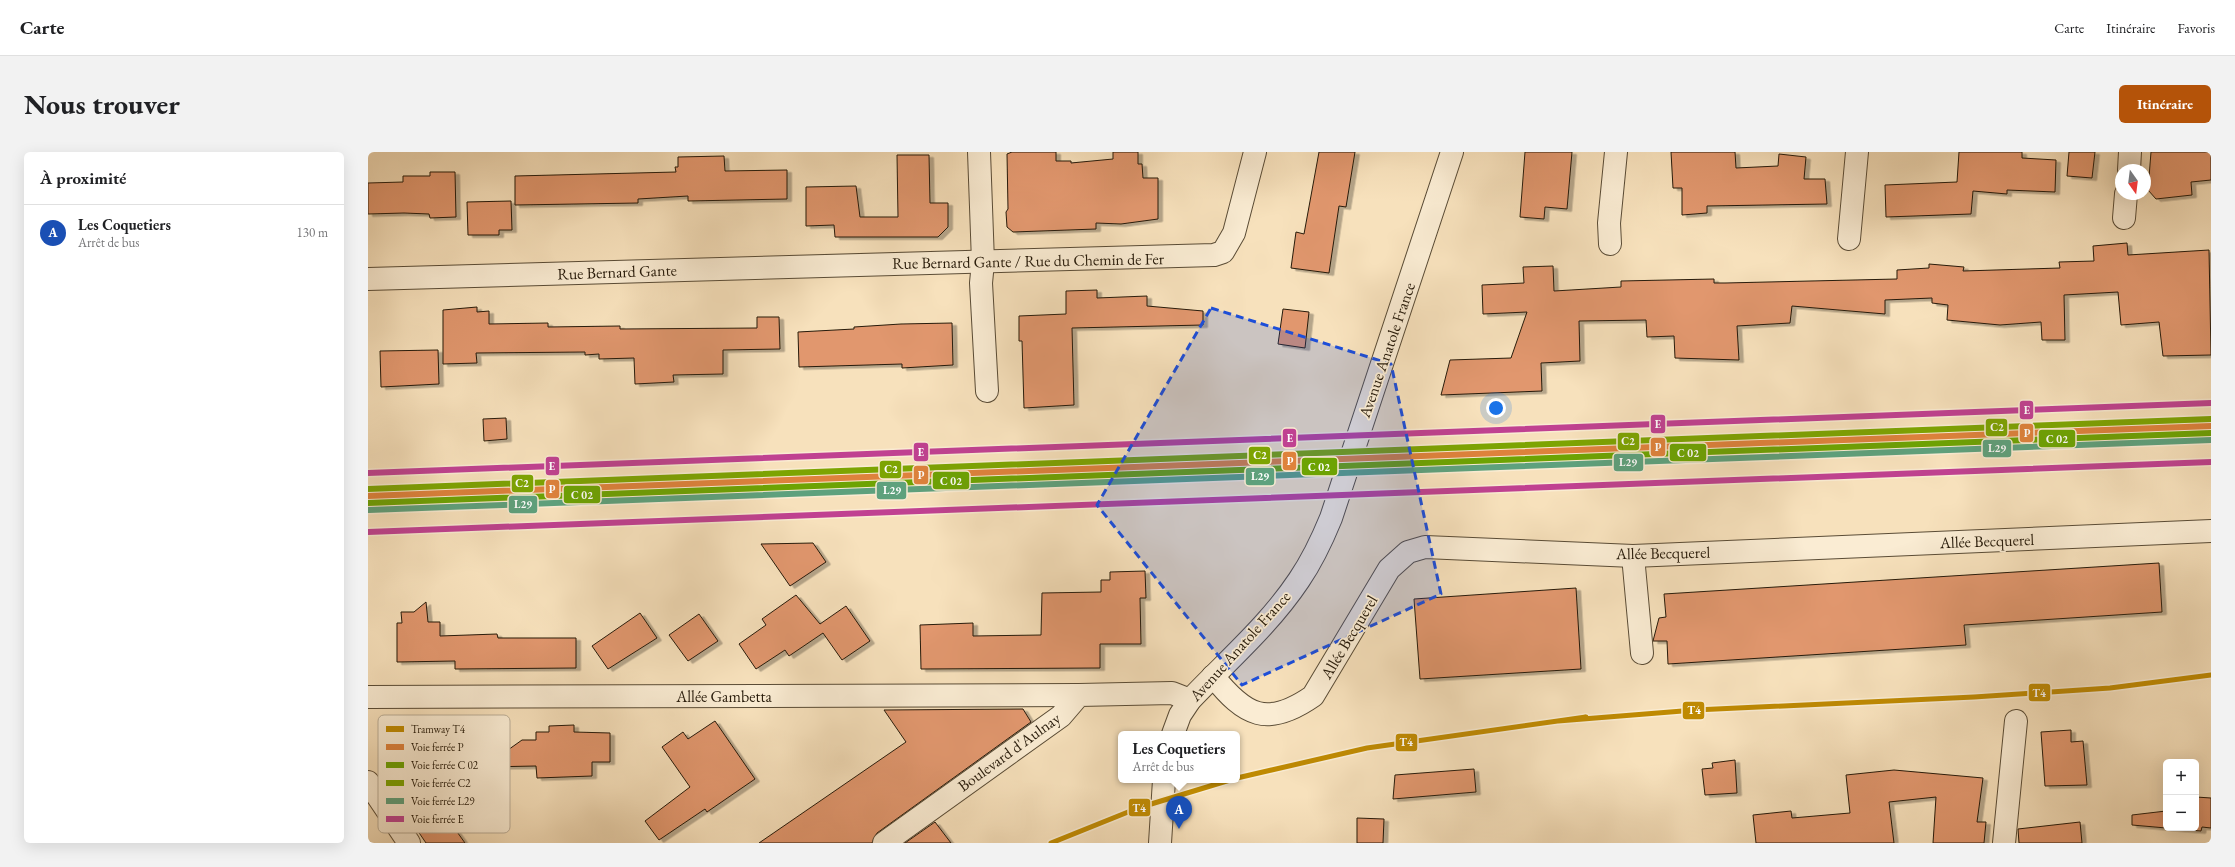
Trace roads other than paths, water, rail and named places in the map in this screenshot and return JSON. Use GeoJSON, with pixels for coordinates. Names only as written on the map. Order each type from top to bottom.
{"type":"FeatureCollection","features":[{"type":"Feature","properties":{"kind":"street"},"geometry":{"type":"LineString","coordinates":[[979,152],[983,262],[981,284],[987,391]]}},
{"type":"Feature","properties":{"kind":"street","name":"Rue Bernard Gante / Rue du Chemin de Fer"},"geometry":{"type":"LineString","coordinates":[[867,265],[1189,257],[1214,255],[1223,252],[1234,233],[1255,152]]}},
{"type":"Feature","properties":{"kind":"street","name":"Avenue Anatole France"},"geometry":{"type":"LineString","coordinates":[[1174,731],[1180,715],[1190,700],[1251,638],[1299,581],[1316,552],[1331,518],[1452,152]]}},
{"type":"Feature","properties":{"kind":"street"},"geometry":{"type":"LineString","coordinates":[[1610,244],[1610,224],[1616,152]]}},
{"type":"Feature","properties":{"kind":"street"},"geometry":{"type":"LineString","coordinates":[[1849,239],[1857,152]]}},
{"type":"Feature","properties":{"kind":"street"},"geometry":{"type":"LineString","coordinates":[[2129,164],[2130,152]]}},
{"type":"Feature","properties":{"kind":"street"},"geometry":{"type":"LineString","coordinates":[[2124,218],[2126,200]]}},
{"type":"Feature","properties":{"kind":"street","name":"Rue Bernard Gante"},"geometry":{"type":"LineString","coordinates":[[368,279],[867,265]]}},
{"type":"Feature","properties":{"kind":"street","name":"Allée Becquerel"},"geometry":{"type":"LineString","coordinates":[[1213,676],[1232,699],[1256,714],[1275,713],[1298,706],[1313,696],[1389,569],[1408,552],[1425,547],[1633,556],[2211,531]]}},
{"type":"Feature","properties":{"kind":"street"},"geometry":{"type":"LineString","coordinates":[[1633,556],[1642,653]]}},
{"type":"Feature","properties":{"kind":"street"},"geometry":{"type":"LineString","coordinates":[[1079,695],[1172,694],[1190,700]]}},
{"type":"Feature","properties":{"kind":"street","name":"Allée Gambetta"},"geometry":{"type":"LineString","coordinates":[[368,697],[1079,695]]}},
{"type":"Feature","properties":{"kind":"street","name":"Boulevard d'Aulnay"},"geometry":{"type":"LineString","coordinates":[[884,843],[1062,716],[1079,695]]}},
{"type":"Feature","properties":{"kind":"street"},"geometry":{"type":"LineString","coordinates":[[2004,843],[2016,721]]}},
{"type":"Feature","properties":{"kind":"street"},"geometry":{"type":"LineString","coordinates":[[368,782],[378,797]]}},
{"type":"Feature","properties":{"kind":"street"},"geometry":{"type":"LineString","coordinates":[[1160,843],[1164,783]]}},
{"type":"Feature","properties":{"kind":"street"},"geometry":{"type":"LineString","coordinates":[[402,833],[409,843]]}},
{"type":"Feature","properties":{"kind":"tram line","name":"T4"},"geometry":{"type":"LineString","coordinates":[[1240,777],[1367,748],[1586,717],[1558,721],[1695,710],[1974,697],[2110,688],[2211,675]]}},
{"type":"Feature","properties":{"kind":"tram line","name":"T4"},"geometry":{"type":"LineString","coordinates":[[1051,843],[1138,808],[1220,783]]}},
{"type":"Feature","properties":{"kind":"rail line","name":"E"},"geometry":{"type":"LineString","coordinates":[[368,473],[2211,403]]}},
{"type":"Feature","properties":{"kind":"rail line","name":"C2"},"geometry":{"type":"LineString","coordinates":[[368,489],[2211,419]]}},
{"type":"Feature","properties":{"kind":"rail line","name":"P"},"geometry":{"type":"LineString","coordinates":[[368,496],[2211,426]]}},
{"type":"Feature","properties":{"kind":"rail line","name":"L29"},"geometry":{"type":"LineString","coordinates":[[369,510],[2211,440]]}},
{"type":"Feature","properties":{"kind":"rail line","name":"E"},"geometry":{"type":"LineString","coordinates":[[368,532],[2211,462]]}},
{"type":"Feature","properties":{"kind":"place","name":"Les Coquetiers"},"geometry":{"type":"Point","coordinates":[1179,829]}}]}
